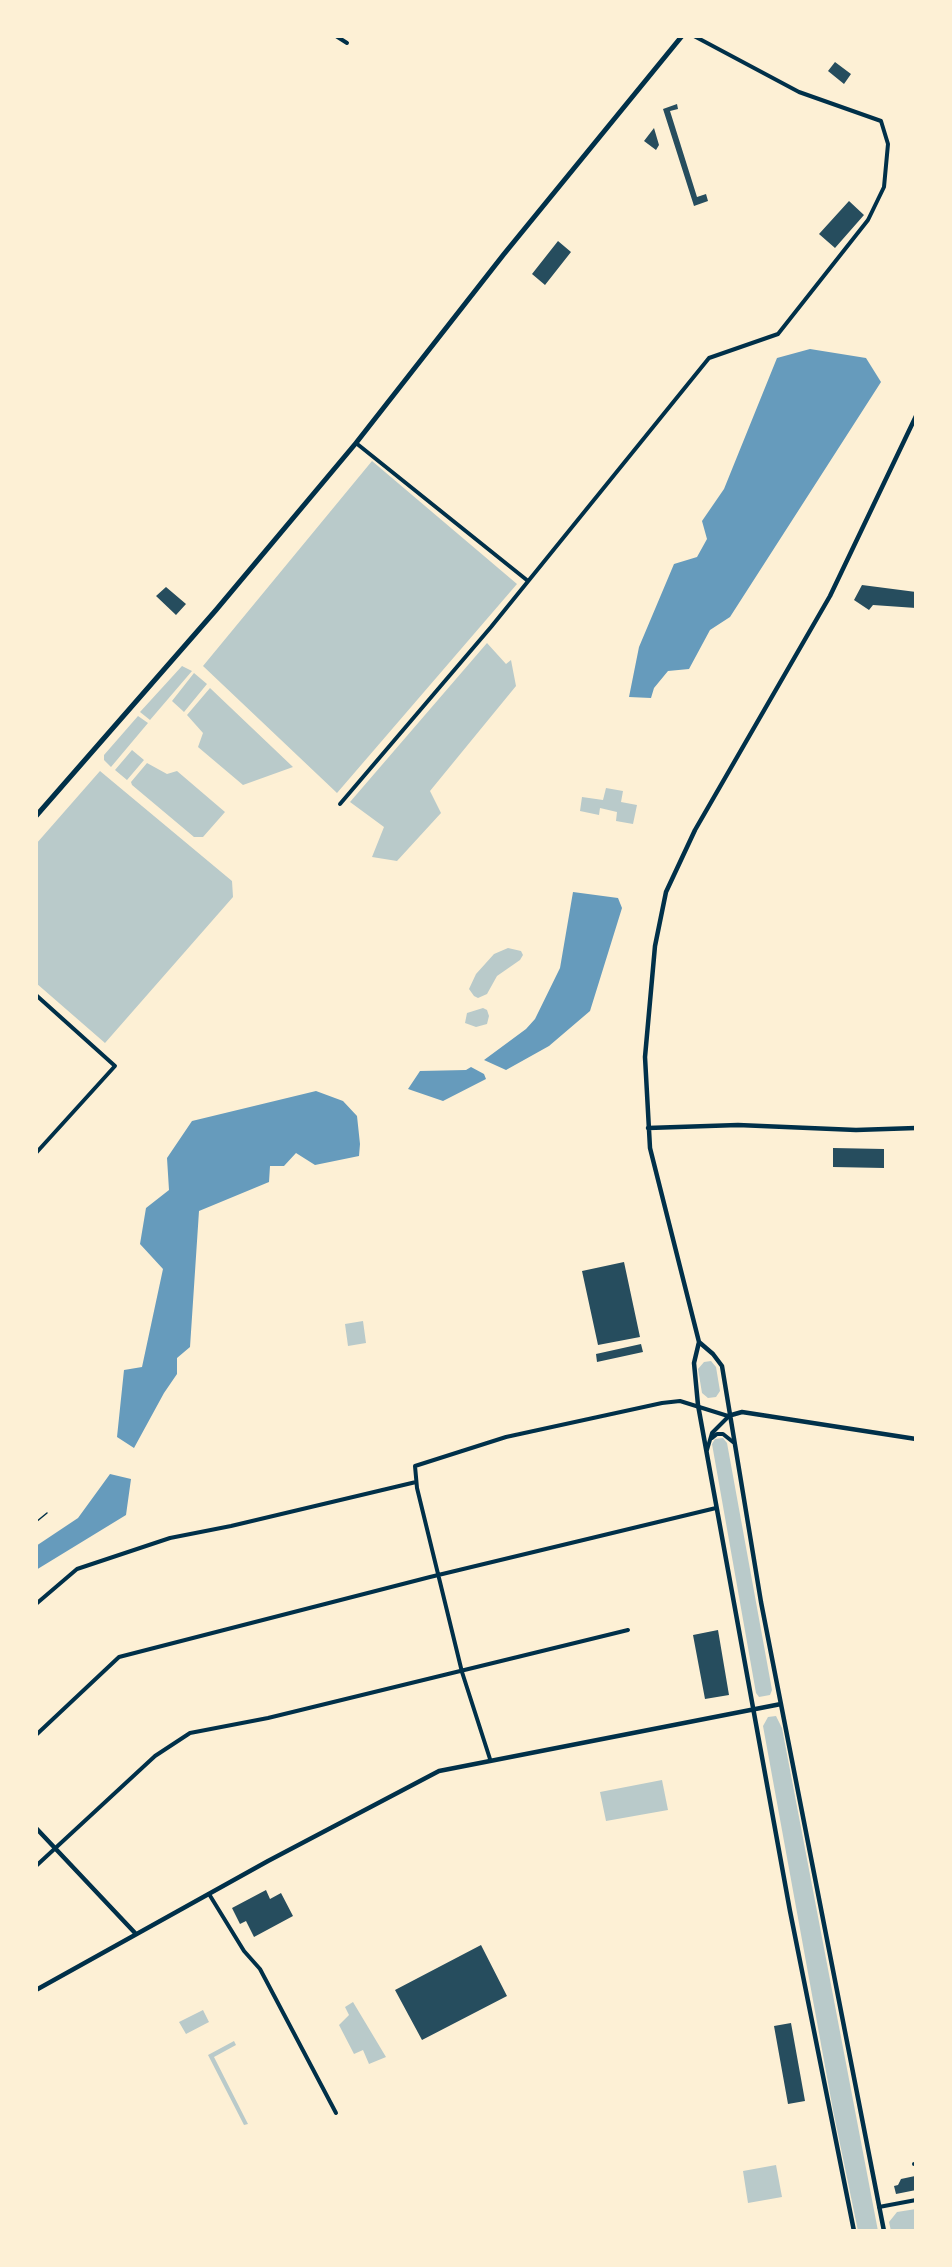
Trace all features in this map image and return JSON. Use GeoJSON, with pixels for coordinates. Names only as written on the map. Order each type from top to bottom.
{"type":"FeatureCollection","features":[{"type":"Feature","properties":{"kind":"main road"},"geometry":{"type":"LineString","coordinates":[[36,816],[356,443],[509,248],[682,36]]}},
{"type":"Feature","properties":{"kind":"street"},"geometry":{"type":"LineString","coordinates":[[336,36],[347,43]]}},
{"type":"Feature","properties":{"kind":"street"},"geometry":{"type":"LineString","coordinates":[[340,804],[528,581],[709,358],[778,334],[868,220],[884,188],[888,144],[881,122],[799,92],[694,36]]}},
{"type":"Feature","properties":{"kind":"street"},"geometry":{"type":"LineString","coordinates":[[854,2231],[804,1983],[755,1708],[706,1453],[694,1363],[699,1342],[650,1148],[645,1057],[655,946],[666,892],[695,830],[835,585],[916,416]]}},
{"type":"Feature","properties":{"kind":"street"},"geometry":{"type":"LineString","coordinates":[[356,443],[528,581]]}},
{"type":"Feature","properties":{"kind":"street"},"geometry":{"type":"LineString","coordinates":[[36,995],[115,1066],[36,1153]]}},
{"type":"Feature","properties":{"kind":"street"},"geometry":{"type":"LineString","coordinates":[[648,1128],[738,1125],[856,1130],[916,1128]]}},
{"type":"Feature","properties":{"kind":"street"},"geometry":{"type":"LineString","coordinates":[[699,1342],[713,1354],[722,1366],[728,1416],[781,1704],[884,2231]]}},
{"type":"Feature","properties":{"kind":"street"},"geometry":{"type":"LineString","coordinates":[[490,1759],[462,1672],[416,1482],[415,1466],[506,1437],[662,1403],[680,1401],[728,1416]]}},
{"type":"Feature","properties":{"kind":"street"},"geometry":{"type":"LineString","coordinates":[[706,1453],[712,1433],[728,1416],[742,1412],[916,1439]]}},
{"type":"Feature","properties":{"kind":"street"},"geometry":{"type":"LineString","coordinates":[[708,1442],[717,1434],[723,1434],[733,1442]]}},
{"type":"Feature","properties":{"kind":"street"},"geometry":{"type":"LineString","coordinates":[[36,1604],[77,1569],[170,1538],[416,1482]]}},
{"type":"Feature","properties":{"kind":"street"},"geometry":{"type":"LineString","coordinates":[[36,1736],[119,1658],[438,1575],[716,1508]]}},
{"type":"Feature","properties":{"kind":"street"},"geometry":{"type":"LineString","coordinates":[[36,1866],[155,1756],[190,1733],[268,1718],[628,1630]]}},
{"type":"Feature","properties":{"kind":"street"},"geometry":{"type":"LineString","coordinates":[[36,1990],[439,1771],[490,1759],[781,1704]]}},
{"type":"Feature","properties":{"kind":"street"},"geometry":{"type":"LineString","coordinates":[[36,1828],[136,1934]]}},
{"type":"Feature","properties":{"kind":"street"},"geometry":{"type":"LineString","coordinates":[[209,1894],[244,1951],[260,1969],[336,2113]]}},
{"type":"Feature","properties":{"kind":"street"},"geometry":{"type":"LineString","coordinates":[[879,2207],[916,2200]]}},
{"type":"Feature","properties":{"kind":"lane"},"geometry":{"type":"LineString","coordinates":[[36,1522],[47,1513]]}},
{"type":"Feature","properties":{"kind":"shaded area"},"geometry":{"type":"Polygon","coordinates":[[[372,461],[517,584],[337,793],[203,666],[372,461]]]}},
{"type":"Feature","properties":{"kind":"shaded area"},"geometry":{"type":"Polygon","coordinates":[[[487,643],[506,664],[511,660],[516,686],[430,791],[441,813],[397,861],[372,857],[384,827],[350,802],[487,643]]]}},
{"type":"Feature","properties":{"kind":"shaded area"},"geometry":{"type":"Polygon","coordinates":[[[182,666],[192,671],[150,720],[140,712],[182,666]]]}},
{"type":"Feature","properties":{"kind":"shaded area"},"geometry":{"type":"Polygon","coordinates":[[[194,673],[207,684],[184,712],[172,701],[194,673]]]}},
{"type":"Feature","properties":{"kind":"shaded area"},"geometry":{"type":"Polygon","coordinates":[[[210,688],[293,767],[243,785],[198,747],[203,733],[187,715],[210,688]]]}},
{"type":"Feature","properties":{"kind":"shaded area"},"geometry":{"type":"Polygon","coordinates":[[[138,716],[148,723],[111,767],[104,760],[104,755],[138,716]]]}},
{"type":"Feature","properties":{"kind":"shaded area"},"geometry":{"type":"Polygon","coordinates":[[[132,750],[144,760],[127,780],[115,770],[132,750]]]}},
{"type":"Feature","properties":{"kind":"shaded area"},"geometry":{"type":"Polygon","coordinates":[[[147,763],[167,774],[177,771],[225,812],[203,837],[194,837],[132,785],[131,782],[147,763]]]}},
{"type":"Feature","properties":{"kind":"shaded area"},"geometry":{"type":"Polygon","coordinates":[[[100,771],[232,881],[233,897],[105,1043],[36,983],[36,844],[100,771]]]}},
{"type":"Feature","properties":{"kind":"shaded area"},"geometry":{"type":"Polygon","coordinates":[[[606,788],[623,791],[621,802],[637,805],[633,824],[616,821],[617,812],[600,808],[599,815],[580,811],[582,797],[603,800],[606,788]]]}},
{"type":"Feature","properties":{"kind":"shaded area"},"geometry":{"type":"Polygon","coordinates":[[[508,948],[521,951],[523,955],[520,960],[497,976],[487,994],[478,998],[474,996],[469,989],[476,974],[494,954],[508,948]]]}},
{"type":"Feature","properties":{"kind":"shaded area"},"geometry":{"type":"Polygon","coordinates":[[[483,1008],[487,1010],[489,1016],[487,1024],[476,1027],[465,1023],[467,1013],[483,1008]]]}},
{"type":"Feature","properties":{"kind":"shaded area"},"geometry":{"type":"Polygon","coordinates":[[[363,1321],[366,1343],[348,1346],[345,1324],[363,1321]]]}},
{"type":"Feature","properties":{"kind":"shaded area"},"geometry":{"type":"Polygon","coordinates":[[[711,1361],[716,1367],[720,1391],[716,1397],[708,1398],[702,1393],[698,1369],[704,1362],[711,1361]]]}},
{"type":"Feature","properties":{"kind":"shaded area"},"geometry":{"type":"Polygon","coordinates":[[[723,1438],[727,1443],[772,1690],[770,1695],[759,1697],[756,1693],[712,1444],[715,1439],[723,1438]]]}},
{"type":"Feature","properties":{"kind":"shaded area"},"geometry":{"type":"Polygon","coordinates":[[[776,1716],[782,1728],[878,2231],[858,2231],[833,2110],[763,1726],[768,1717],[776,1716]]]}},
{"type":"Feature","properties":{"kind":"shaded area"},"geometry":{"type":"Polygon","coordinates":[[[662,1780],[668,1810],[606,1821],[600,1792],[662,1780]]]}},
{"type":"Feature","properties":{"kind":"shaded area"},"geometry":{"type":"Polygon","coordinates":[[[353,2002],[386,2057],[369,2064],[363,2050],[354,2054],[339,2025],[349,2015],[345,2007],[353,2002]]]}},
{"type":"Feature","properties":{"kind":"shaded area"},"geometry":{"type":"Polygon","coordinates":[[[203,2010],[209,2022],[186,2034],[179,2022],[203,2010]]]}},
{"type":"Feature","properties":{"kind":"shaded area"},"geometry":{"type":"Polygon","coordinates":[[[234,2041],[236,2045],[214,2057],[248,2124],[244,2125],[208,2055],[234,2041]]]}},
{"type":"Feature","properties":{"kind":"shaded area"},"geometry":{"type":"Polygon","coordinates":[[[776,2165],[782,2197],[748,2203],[743,2171],[776,2165]]]}},
{"type":"Feature","properties":{"kind":"shaded area"},"geometry":{"type":"Polygon","coordinates":[[[916,2209],[916,2231],[891,2231],[889,2222],[897,2212],[916,2209]]]}},
{"type":"Feature","properties":{"kind":"water"},"geometry":{"type":"Polygon","coordinates":[[[810,349],[866,358],[881,382],[730,617],[710,630],[689,669],[668,671],[654,688],[651,698],[629,697],[639,647],[674,564],[697,557],[707,539],[702,521],[724,489],[777,358],[810,349]]]}},
{"type":"Feature","properties":{"kind":"water"},"geometry":{"type":"Polygon","coordinates":[[[573,892],[618,898],[622,908],[590,1011],[549,1046],[506,1070],[484,1060],[526,1029],[535,1019],[560,968],[573,892]]]}},
{"type":"Feature","properties":{"kind":"water"},"geometry":{"type":"Polygon","coordinates":[[[471,1067],[484,1074],[486,1079],[443,1101],[408,1089],[420,1071],[466,1070],[471,1067]]]}},
{"type":"Feature","properties":{"kind":"water"},"geometry":{"type":"Polygon","coordinates":[[[316,1091],[343,1101],[357,1116],[359,1156],[315,1165],[296,1153],[284,1166],[270,1166],[269,1182],[199,1211],[190,1347],[177,1358],[177,1374],[134,1448],[117,1437],[124,1370],[142,1367],[163,1269],[140,1244],[146,1208],[169,1190],[167,1158],[192,1121],[316,1091]]]}},
{"type":"Feature","properties":{"kind":"water"},"geometry":{"type":"Polygon","coordinates":[[[110,1474],[131,1479],[126,1515],[36,1570],[36,1546],[78,1518],[110,1474]]]}},
{"type":"Feature","properties":{"kind":"building"},"geometry":{"type":"Polygon","coordinates":[[[835,62],[851,74],[844,84],[828,71],[835,62]]]}},
{"type":"Feature","properties":{"kind":"building"},"geometry":{"type":"Polygon","coordinates":[[[677,104],[678,109],[670,111],[697,197],[706,194],[708,201],[694,206],[663,109],[677,104]]]}},
{"type":"Feature","properties":{"kind":"building"},"geometry":{"type":"Polygon","coordinates":[[[654,128],[659,145],[656,150],[644,141],[654,128]]]}},
{"type":"Feature","properties":{"kind":"building"},"geometry":{"type":"Polygon","coordinates":[[[849,201],[864,215],[835,248],[819,234],[849,201]]]}},
{"type":"Feature","properties":{"kind":"building"},"geometry":{"type":"Polygon","coordinates":[[[558,241],[571,252],[545,285],[532,274],[558,241]]]}},
{"type":"Feature","properties":{"kind":"building"},"geometry":{"type":"Polygon","coordinates":[[[862,585],[916,592],[916,608],[873,605],[869,610],[854,600],[862,585]]]}},
{"type":"Feature","properties":{"kind":"building"},"geometry":{"type":"Polygon","coordinates":[[[166,587],[186,604],[176,615],[156,596],[166,587]]]}},
{"type":"Feature","properties":{"kind":"building"},"geometry":{"type":"Polygon","coordinates":[[[833,1148],[884,1149],[884,1168],[833,1167],[833,1148]]]}},
{"type":"Feature","properties":{"kind":"building"},"geometry":{"type":"Polygon","coordinates":[[[624,1262],[640,1337],[598,1345],[582,1271],[624,1262]]]}},
{"type":"Feature","properties":{"kind":"building"},"geometry":{"type":"Polygon","coordinates":[[[641,1344],[643,1352],[597,1362],[596,1354],[641,1344]]]}},
{"type":"Feature","properties":{"kind":"building"},"geometry":{"type":"Polygon","coordinates":[[[718,1630],[729,1695],[705,1699],[693,1635],[718,1630]]]}},
{"type":"Feature","properties":{"kind":"building"},"geometry":{"type":"Polygon","coordinates":[[[266,1890],[270,1899],[281,1893],[293,1916],[254,1937],[246,1921],[240,1924],[232,1908],[266,1890]]]}},
{"type":"Feature","properties":{"kind":"building"},"geometry":{"type":"Polygon","coordinates":[[[481,1945],[507,1996],[422,2040],[395,1990],[481,1945]]]}},
{"type":"Feature","properties":{"kind":"building"},"geometry":{"type":"Polygon","coordinates":[[[791,2023],[805,2101],[788,2104],[774,2026],[791,2023]]]}},
{"type":"Feature","properties":{"kind":"building"},"geometry":{"type":"Polygon","coordinates":[[[915,2176],[916,2190],[896,2194],[894,2186],[898,2185],[901,2179],[915,2176]]]}}]}
